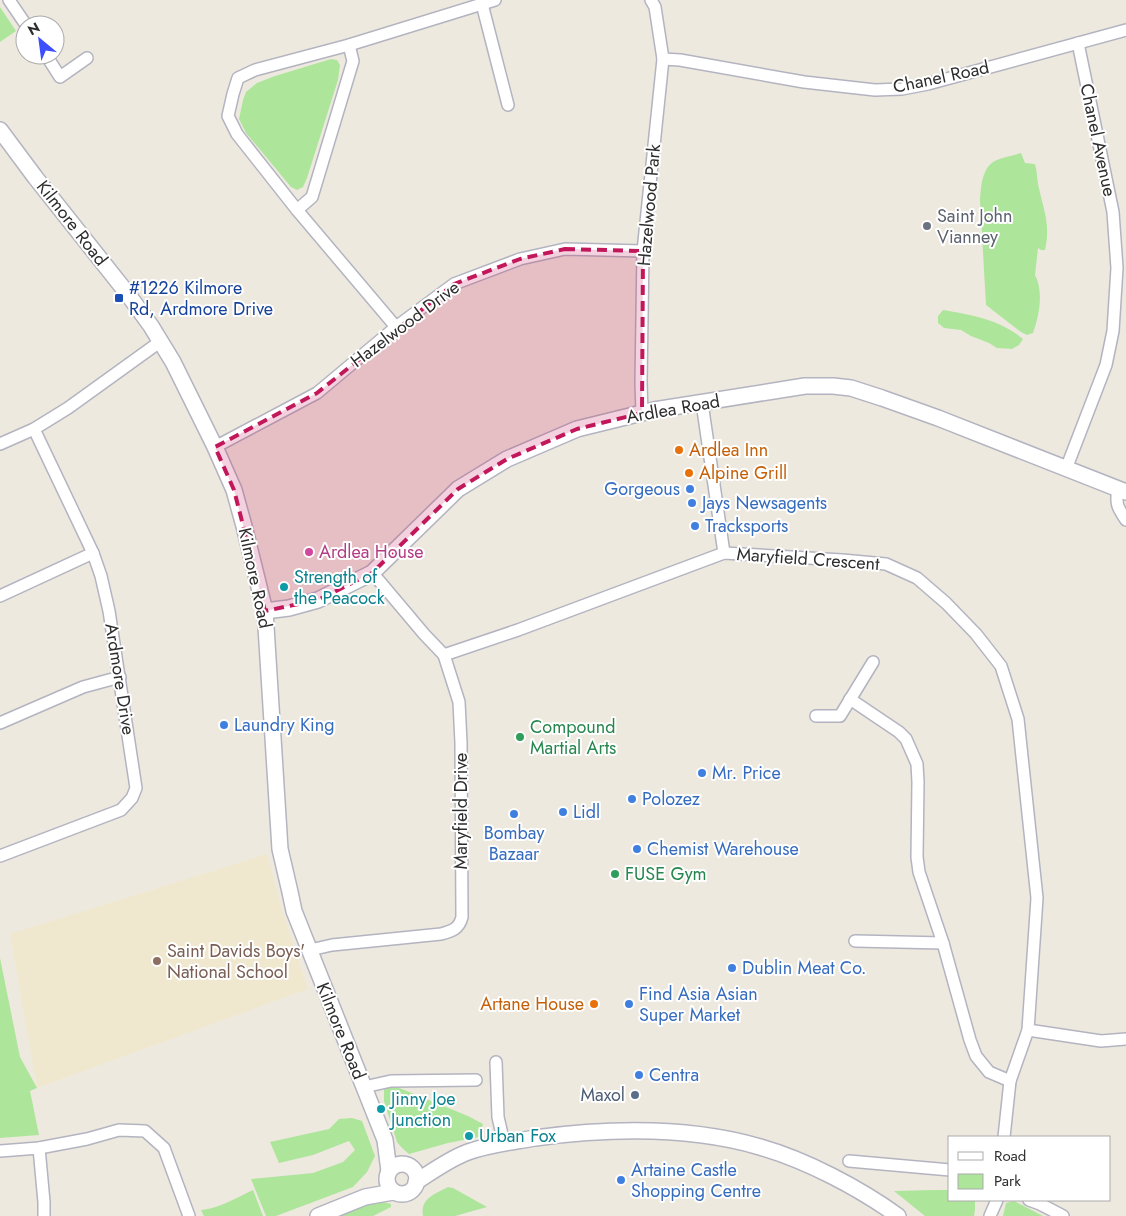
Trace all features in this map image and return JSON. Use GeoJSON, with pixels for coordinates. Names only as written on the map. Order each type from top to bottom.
{"type":"FeatureCollection","features":[{"type":"Feature","properties":{"kind":"street"},"geometry":{"type":"LineString","coordinates":[[9,0],[19,15]]}},
{"type":"Feature","properties":{"kind":"street"},"geometry":{"type":"LineString","coordinates":[[396,328],[297,210],[237,134],[228,116],[233,94],[238,78],[255,70],[349,45],[495,0]]}},
{"type":"Feature","properties":{"kind":"street","name":"Hazelwood Park"},"geometry":{"type":"LineString","coordinates":[[642,413],[643,251],[663,59],[655,7],[651,0]]}},
{"type":"Feature","properties":{"kind":"street"},"geometry":{"type":"LineString","coordinates":[[482,4],[508,105]]}},
{"type":"Feature","properties":{"kind":"street","name":"Chanel Road"},"geometry":{"type":"LineString","coordinates":[[663,59],[680,60],[804,82],[875,90],[928,84],[1126,30]]}},
{"type":"Feature","properties":{"kind":"street","name":"Chanel Avenue"},"geometry":{"type":"LineString","coordinates":[[1066,469],[1106,365],[1113,331],[1117,268],[1113,212],[1078,43]]}},
{"type":"Feature","properties":{"kind":"street"},"geometry":{"type":"LineString","coordinates":[[297,210],[312,198],[353,61],[349,45]]}},
{"type":"Feature","properties":{"kind":"street"},"geometry":{"type":"LineString","coordinates":[[52,65],[60,77],[87,58]]}},
{"type":"Feature","properties":{"kind":"street","name":"Kilmore Road"},"geometry":{"type":"LineString","coordinates":[[0,130],[127,293],[161,341],[215,447],[234,490],[265,611],[280,849],[294,911],[385,1140],[389,1173]]}},
{"type":"Feature","properties":{"kind":"street","name":"Hazelwood Drive"},"geometry":{"type":"LineString","coordinates":[[215,447],[317,393],[396,328],[454,284],[520,258],[565,249],[643,251]]}},
{"type":"Feature","properties":{"kind":"street"},"geometry":{"type":"LineString","coordinates":[[0,444],[34,429],[68,408],[161,341]]}},
{"type":"Feature","properties":{"kind":"street","name":"Ardlea Road"},"geometry":{"type":"LineString","coordinates":[[265,611],[289,608],[318,600],[372,574],[458,489],[508,459],[577,429],[654,410],[805,386],[850,388],[882,398],[938,418],[1122,491],[1116,500],[1118,508],[1126,520]]}},
{"type":"Feature","properties":{"kind":"street"},"geometry":{"type":"LineString","coordinates":[[702,403],[724,553]]}},
{"type":"Feature","properties":{"kind":"street","name":"Ardmore Drive"},"geometry":{"type":"LineString","coordinates":[[0,856],[121,810],[132,798],[136,788],[109,611],[93,553],[34,429]]}},
{"type":"Feature","properties":{"kind":"street"},"geometry":{"type":"LineString","coordinates":[[0,596],[93,553]]}},
{"type":"Feature","properties":{"kind":"street","name":"Maryfield Crescent"},"geometry":{"type":"LineString","coordinates":[[444,655],[518,630],[724,553],[886,564],[918,578],[976,634],[1001,666],[1018,719],[1037,898],[1028,1030],[1010,1081],[1004,1136]]}},
{"type":"Feature","properties":{"kind":"street","name":"Maryfield Drive"},"geometry":{"type":"LineString","coordinates":[[310,950],[332,945],[441,934],[454,930],[460,923],[462,907],[459,702],[444,655],[372,574]]}},
{"type":"Feature","properties":{"kind":"street"},"geometry":{"type":"LineString","coordinates":[[816,716],[840,716],[873,662]]}},
{"type":"Feature","properties":{"kind":"street"},"geometry":{"type":"LineString","coordinates":[[0,723],[82,687],[120,677]]}},
{"type":"Feature","properties":{"kind":"street"},"geometry":{"type":"LineString","coordinates":[[850,699],[899,732],[906,739],[917,764],[917,857],[919,872],[976,1056],[989,1072],[1010,1081]]}},
{"type":"Feature","properties":{"kind":"street"},"geometry":{"type":"LineString","coordinates":[[855,941],[942,943]]}},
{"type":"Feature","properties":{"kind":"street"},"geometry":{"type":"LineString","coordinates":[[1028,1030],[1101,1041],[1126,1039]]}},
{"type":"Feature","properties":{"kind":"street"},"geometry":{"type":"LineString","coordinates":[[496,1062],[498,1117],[504,1143]]}},
{"type":"Feature","properties":{"kind":"street"},"geometry":{"type":"LineString","coordinates":[[364,1087],[391,1080],[476,1080]]}},
{"type":"Feature","properties":{"kind":"street"},"geometry":{"type":"LineString","coordinates":[[0,1151],[39,1148],[87,1139],[119,1130],[145,1131],[164,1148],[189,1216]]}},
{"type":"Feature","properties":{"kind":"street"},"geometry":{"type":"LineString","coordinates":[[416,1182],[449,1160],[469,1152],[504,1143],[565,1134],[637,1131],[691,1134],[743,1143],[776,1152],[857,1190],[898,1216]]}},
{"type":"Feature","properties":{"kind":"street","name":"Kilmore Road"},"geometry":{"type":"LineString","coordinates":[[385,1140],[407,1166]]}},
{"type":"Feature","properties":{"kind":"street"},"geometry":{"type":"LineString","coordinates":[[39,1148],[44,1216]]}},
{"type":"Feature","properties":{"kind":"street"},"geometry":{"type":"LineString","coordinates":[[365,1197],[392,1168],[398,1165],[407,1166],[449,1160]]}},
{"type":"Feature","properties":{"kind":"street"},"geometry":{"type":"LineString","coordinates":[[849,1160],[948,1170]]}},
{"type":"Feature","properties":{"kind":"street"},"geometry":{"type":"LineString","coordinates":[[318,1216],[365,1197],[393,1192],[408,1193],[414,1188],[416,1182],[415,1174],[407,1166]]}},
{"type":"Feature","properties":{"kind":"street"},"geometry":{"type":"LineString","coordinates":[[389,1173],[387,1183],[393,1192]]}},
{"type":"Feature","properties":{"kind":"street"},"geometry":{"type":"LineString","coordinates":[[990,1216],[997,1201]]}},
{"type":"Feature","properties":{"kind":"street"},"geometry":{"type":"LineString","coordinates":[[1036,1201],[1063,1216]]}},
{"type":"Feature","properties":{"kind":"highlighted area"},"geometry":{"type":"Polygon","coordinates":[[[565,249],[643,251],[642,413],[577,429],[507,459],[458,489],[372,573],[318,600],[265,611],[234,490],[215,447],[317,393],[454,284],[520,259],[565,249]]]}},
{"type":"Feature","properties":{"kind":"shaded area","name":"Saint Davids Boys' National School"},"geometry":{"type":"Polygon","coordinates":[[[267,854],[282,910],[308,989],[37,1088],[10,934],[267,854]]]}},
{"type":"Feature","properties":{"kind":"green space"},"geometry":{"type":"Polygon","coordinates":[[[0,7],[15,32],[0,42],[0,7]]]}},
{"type":"Feature","properties":{"kind":"green space"},"geometry":{"type":"Polygon","coordinates":[[[331,59],[337,60],[340,65],[338,80],[307,178],[303,187],[297,190],[291,187],[246,133],[239,119],[243,100],[246,92],[257,83],[331,59]]]}},
{"type":"Feature","properties":{"kind":"green space"},"geometry":{"type":"Polygon","coordinates":[[[1021,153],[1025,163],[1035,164],[1046,216],[1047,232],[1045,250],[1038,248],[1035,275],[1040,296],[1039,312],[1033,333],[1027,335],[986,305],[980,200],[983,177],[988,167],[997,160],[1021,153]]]}},
{"type":"Feature","properties":{"kind":"green space"},"geometry":{"type":"Polygon","coordinates":[[[943,310],[995,322],[1023,339],[1019,345],[1012,349],[997,348],[961,330],[944,328],[938,323],[938,316],[943,310]]]}},
{"type":"Feature","properties":{"kind":"green space"},"geometry":{"type":"Polygon","coordinates":[[[0,958],[20,1057],[37,1088],[30,1091],[39,1135],[0,1138],[0,958]]]}},
{"type":"Feature","properties":{"kind":"green space"},"geometry":{"type":"Polygon","coordinates":[[[392,1085],[483,1124],[479,1137],[409,1154],[397,1142],[384,1101],[384,1090],[392,1085]]]}},
{"type":"Feature","properties":{"kind":"green space"},"geometry":{"type":"Polygon","coordinates":[[[352,1118],[362,1121],[375,1156],[367,1172],[353,1187],[276,1216],[266,1216],[251,1179],[313,1173],[343,1162],[355,1150],[349,1141],[313,1155],[279,1163],[270,1142],[329,1129],[339,1119],[352,1118]]]}},
{"type":"Feature","properties":{"kind":"green space"},"geometry":{"type":"Polygon","coordinates":[[[448,1187],[487,1207],[455,1216],[423,1216],[426,1201],[448,1187]]]}},
{"type":"Feature","properties":{"kind":"green space"},"geometry":{"type":"Polygon","coordinates":[[[253,1190],[263,1216],[204,1216],[201,1210],[221,1205],[253,1190]]]}},
{"type":"Feature","properties":{"kind":"green space"},"geometry":{"type":"Polygon","coordinates":[[[948,1190],[948,1201],[975,1201],[974,1216],[925,1216],[894,1191],[948,1190]]]}},
{"type":"Feature","properties":{"kind":"green space"},"geometry":{"type":"Polygon","coordinates":[[[379,1201],[391,1204],[391,1207],[373,1216],[337,1216],[362,1204],[379,1201]]]}},
{"type":"Feature","properties":{"kind":"green space"},"geometry":{"type":"Polygon","coordinates":[[[1014,1201],[1043,1216],[1003,1216],[1006,1203],[1014,1201]]]}},
{"type":"Feature","properties":{"kind":"place","name":"Saint John Vianney"},"geometry":{"type":"Point","coordinates":[927,226]}},
{"type":"Feature","properties":{"kind":"place","name":"#1226 Kilmore Rd, Ardmore Drive"},"geometry":{"type":"Point","coordinates":[119,298]}},
{"type":"Feature","properties":{"kind":"place","name":"Ardlea Inn"},"geometry":{"type":"Point","coordinates":[679,450]}},
{"type":"Feature","properties":{"kind":"place","name":"Alpine Grill"},"geometry":{"type":"Point","coordinates":[689,473]}},
{"type":"Feature","properties":{"kind":"place","name":"Gorgeous"},"geometry":{"type":"Point","coordinates":[690,489]}},
{"type":"Feature","properties":{"kind":"place","name":"Jays Newsagents"},"geometry":{"type":"Point","coordinates":[692,503]}},
{"type":"Feature","properties":{"kind":"place","name":"Tracksports"},"geometry":{"type":"Point","coordinates":[695,526]}},
{"type":"Feature","properties":{"kind":"place","name":"Ardlea House"},"geometry":{"type":"Point","coordinates":[309,552]}},
{"type":"Feature","properties":{"kind":"place","name":"Strength of the Peacock"},"geometry":{"type":"Point","coordinates":[284,587]}},
{"type":"Feature","properties":{"kind":"place","name":"Laundry King"},"geometry":{"type":"Point","coordinates":[224,725]}},
{"type":"Feature","properties":{"kind":"place","name":"Compound Martial Arts"},"geometry":{"type":"Point","coordinates":[520,737]}},
{"type":"Feature","properties":{"kind":"place","name":"Mr. Price"},"geometry":{"type":"Point","coordinates":[702,773]}},
{"type":"Feature","properties":{"kind":"place","name":"Polozez"},"geometry":{"type":"Point","coordinates":[632,799]}},
{"type":"Feature","properties":{"kind":"place","name":"Lidl"},"geometry":{"type":"Point","coordinates":[563,812]}},
{"type":"Feature","properties":{"kind":"place","name":"Bombay Bazaar"},"geometry":{"type":"Point","coordinates":[514,814]}},
{"type":"Feature","properties":{"kind":"place","name":"Chemist Warehouse"},"geometry":{"type":"Point","coordinates":[637,849]}},
{"type":"Feature","properties":{"kind":"place","name":"FUSE Gym"},"geometry":{"type":"Point","coordinates":[615,874]}},
{"type":"Feature","properties":{"kind":"place","name":"Saint Davids Boys' National School"},"geometry":{"type":"Point","coordinates":[157,961]}},
{"type":"Feature","properties":{"kind":"place","name":"Dublin Meat Co."},"geometry":{"type":"Point","coordinates":[732,968]}},
{"type":"Feature","properties":{"kind":"place","name":"Artane House"},"geometry":{"type":"Point","coordinates":[594,1004]}},
{"type":"Feature","properties":{"kind":"place","name":"Find Asia Asian Super Market"},"geometry":{"type":"Point","coordinates":[629,1004]}},
{"type":"Feature","properties":{"kind":"place","name":"Centra"},"geometry":{"type":"Point","coordinates":[639,1075]}},
{"type":"Feature","properties":{"kind":"place","name":"Maxol"},"geometry":{"type":"Point","coordinates":[635,1095]}},
{"type":"Feature","properties":{"kind":"place","name":"Jinny Joe Junction"},"geometry":{"type":"Point","coordinates":[381,1109]}},
{"type":"Feature","properties":{"kind":"place","name":"Urban Fox"},"geometry":{"type":"Point","coordinates":[469,1136]}},
{"type":"Feature","properties":{"kind":"place","name":"Artaine Castle Shopping Centre"},"geometry":{"type":"Point","coordinates":[621,1180]}}]}
